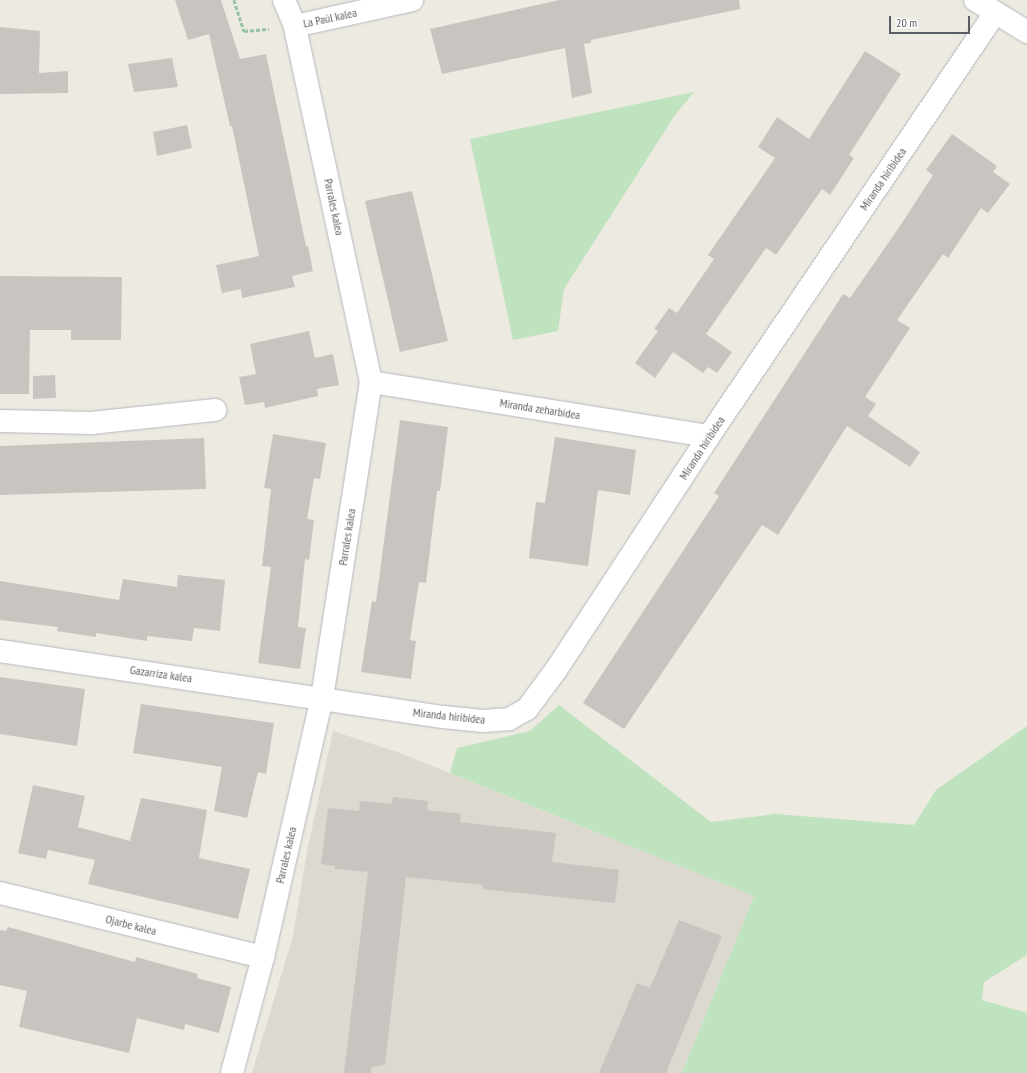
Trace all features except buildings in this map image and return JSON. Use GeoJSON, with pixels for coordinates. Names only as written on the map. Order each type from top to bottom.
{"type":"FeatureCollection","features":[{"type":"Feature","properties":{"kind":"street","name":"Parrales kalea"},"geometry":{"type":"LineString","coordinates":[[232,1073],[263,956],[322,698],[371,382],[295,26],[284,0]]}},
{"type":"Feature","properties":{"kind":"street","name":"La Paúl kalea"},"geometry":{"type":"LineString","coordinates":[[295,26],[412,0]]}},
{"type":"Feature","properties":{"kind":"street"},"geometry":{"type":"LineString","coordinates":[[975,0],[1027,32]]}},
{"type":"Feature","properties":{"kind":"street","name":"Miranda hiribidea"},"geometry":{"type":"LineString","coordinates":[[322,698],[482,721],[509,719],[527,709],[556,670],[709,436],[995,13]]}},
{"type":"Feature","properties":{"kind":"street","name":"Miranda zeharbidea"},"geometry":{"type":"LineString","coordinates":[[371,382],[709,436]]}},
{"type":"Feature","properties":{"kind":"street"},"geometry":{"type":"LineString","coordinates":[[0,421],[91,423],[214,410]]}},
{"type":"Feature","properties":{"kind":"street","name":"Gazarriza kalea"},"geometry":{"type":"LineString","coordinates":[[0,651],[322,698]]}},
{"type":"Feature","properties":{"kind":"street","name":"Ojarbe kalea"},"geometry":{"type":"LineString","coordinates":[[0,893],[263,956]]}},
{"type":"Feature","properties":{"kind":"path"},"geometry":{"type":"LineString","coordinates":[[234,0],[244,31],[295,26]]}},
{"type":"Feature","properties":{"kind":"shaded area"},"geometry":{"type":"Polygon","coordinates":[[[333,731],[400,753],[754,896],[682,1073],[252,1073],[293,936],[307,852],[333,731]]]}},
{"type":"Feature","properties":{"kind":"green space"},"geometry":{"type":"Polygon","coordinates":[[[694,92],[675,115],[564,289],[558,331],[513,340],[470,139],[694,92]]]}},
{"type":"Feature","properties":{"kind":"green space"},"geometry":{"type":"Polygon","coordinates":[[[559,705],[711,822],[775,814],[914,825],[936,790],[1027,726],[1027,955],[984,982],[982,1000],[1027,1013],[1027,1073],[682,1073],[754,896],[450,773],[457,748],[530,731],[559,705]]]}}]}
